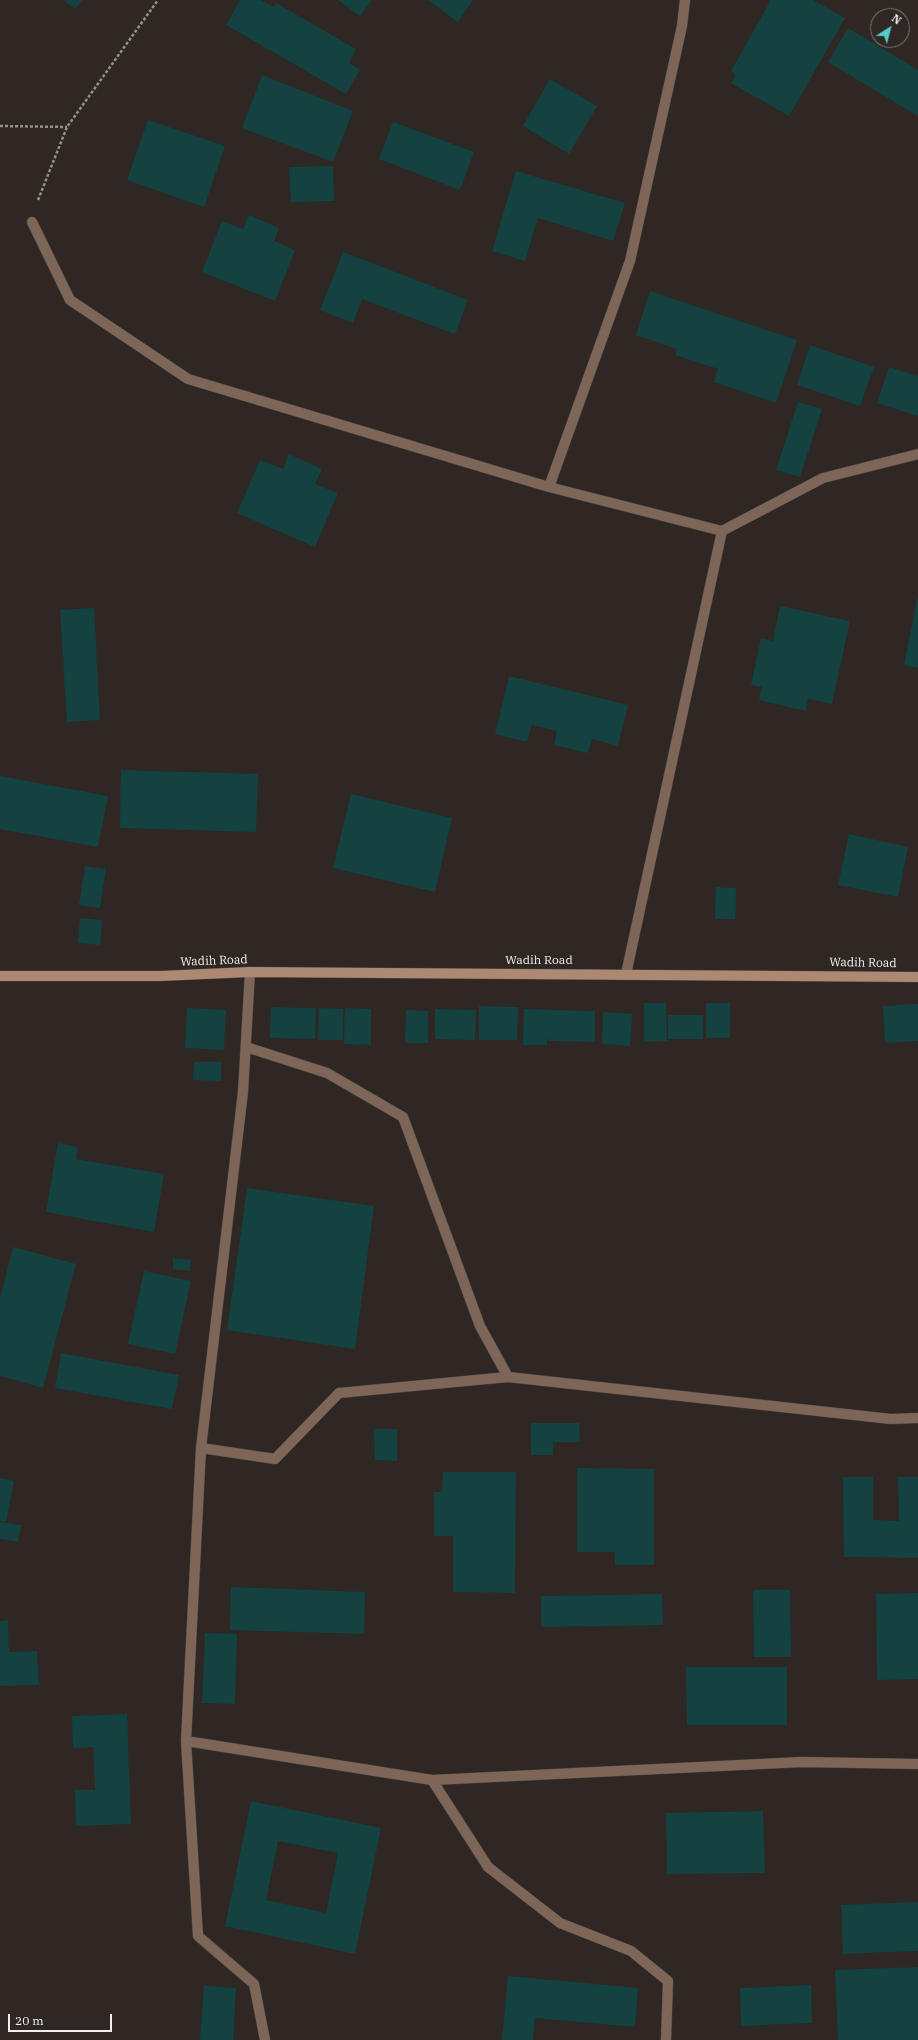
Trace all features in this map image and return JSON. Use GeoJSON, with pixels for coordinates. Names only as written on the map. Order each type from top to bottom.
{"type":"FeatureCollection","features":[{"type":"Feature","properties":{"kind":"street"},"geometry":{"type":"LineString","coordinates":[[549,487],[630,261],[682,26],[685,0]]}},
{"type":"Feature","properties":{"kind":"street"},"geometry":{"type":"LineString","coordinates":[[32,222],[70,300],[188,379],[549,487],[722,531],[823,478],[918,454]]}},
{"type":"Feature","properties":{"kind":"street"},"geometry":{"type":"LineString","coordinates":[[626,974],[722,531]]}},
{"type":"Feature","properties":{"kind":"street"},"geometry":{"type":"LineString","coordinates":[[250,972],[243,1092],[201,1448],[186,1742],[198,1936],[254,1984],[265,2040]]}},
{"type":"Feature","properties":{"kind":"street","name":"Wadih Road"},"geometry":{"type":"LineString","coordinates":[[0,976],[160,976],[250,972],[918,977]]}},
{"type":"Feature","properties":{"kind":"street"},"geometry":{"type":"LineString","coordinates":[[246,1047],[327,1073],[403,1117],[480,1326],[508,1377]]}},
{"type":"Feature","properties":{"kind":"street"},"geometry":{"type":"LineString","coordinates":[[201,1448],[275,1459],[338,1393],[508,1377],[891,1419],[918,1418]]}},
{"type":"Feature","properties":{"kind":"street"},"geometry":{"type":"LineString","coordinates":[[186,1742],[432,1780],[802,1762],[918,1764]]}},
{"type":"Feature","properties":{"kind":"street"},"geometry":{"type":"LineString","coordinates":[[432,1780],[488,1867],[560,1923],[631,1951],[668,1981],[666,2040]]}},
{"type":"Feature","properties":{"kind":"path"},"geometry":{"type":"LineString","coordinates":[[32,222],[38,198],[67,127],[158,0]]}},
{"type":"Feature","properties":{"kind":"path"},"geometry":{"type":"LineString","coordinates":[[0,126],[67,127]]}},
{"type":"Feature","properties":{"kind":"building"},"geometry":{"type":"Polygon","coordinates":[[[63,0],[83,0],[75,9],[63,0]]]}},
{"type":"Feature","properties":{"kind":"building"},"geometry":{"type":"Polygon","coordinates":[[[240,0],[261,0],[274,7],[276,3],[356,49],[349,63],[360,70],[346,94],[226,25],[240,0]]]}},
{"type":"Feature","properties":{"kind":"building"},"geometry":{"type":"Polygon","coordinates":[[[338,0],[372,0],[360,16],[338,0]]]}},
{"type":"Feature","properties":{"kind":"building"},"geometry":{"type":"Polygon","coordinates":[[[428,0],[473,0],[458,22],[428,0]]]}},
{"type":"Feature","properties":{"kind":"building"},"geometry":{"type":"Polygon","coordinates":[[[771,0],[813,0],[845,18],[789,116],[731,83],[736,75],[731,71],[771,0]]]}},
{"type":"Feature","properties":{"kind":"building"},"geometry":{"type":"Polygon","coordinates":[[[848,28],[870,41],[870,48],[881,48],[918,70],[918,116],[828,62],[848,28]]]}},
{"type":"Feature","properties":{"kind":"building"},"geometry":{"type":"Polygon","coordinates":[[[262,75],[353,111],[333,162],[242,128],[262,75]]]}},
{"type":"Feature","properties":{"kind":"building"},"geometry":{"type":"Polygon","coordinates":[[[550,79],[597,106],[569,154],[523,126],[550,79]]]}},
{"type":"Feature","properties":{"kind":"building"},"geometry":{"type":"Polygon","coordinates":[[[148,120],[225,146],[204,207],[127,180],[148,120]]]}},
{"type":"Feature","properties":{"kind":"building"},"geometry":{"type":"Polygon","coordinates":[[[393,122],[474,152],[460,190],[379,159],[393,122]]]}},
{"type":"Feature","properties":{"kind":"building"},"geometry":{"type":"Polygon","coordinates":[[[333,166],[334,201],[291,202],[289,167],[333,166]]]}},
{"type":"Feature","properties":{"kind":"building"},"geometry":{"type":"Polygon","coordinates":[[[516,171],[625,203],[613,241],[538,218],[525,261],[492,251],[516,171]]]}},
{"type":"Feature","properties":{"kind":"building"},"geometry":{"type":"Polygon","coordinates":[[[249,215],[279,228],[274,241],[295,250],[275,301],[202,272],[222,221],[243,229],[249,215]]]}},
{"type":"Feature","properties":{"kind":"building"},"geometry":{"type":"Polygon","coordinates":[[[343,252],[468,300],[455,334],[362,299],[353,323],[320,310],[343,252]]]}},
{"type":"Feature","properties":{"kind":"building"},"geometry":{"type":"Polygon","coordinates":[[[650,291],[797,340],[776,403],[714,382],[718,369],[675,355],[677,349],[636,335],[650,291]]]}},
{"type":"Feature","properties":{"kind":"building"},"geometry":{"type":"Polygon","coordinates":[[[810,345],[874,367],[860,406],[797,385],[810,345]]]}},
{"type":"Feature","properties":{"kind":"building"},"geometry":{"type":"Polygon","coordinates":[[[889,367],[918,376],[918,416],[877,403],[889,367]]]}},
{"type":"Feature","properties":{"kind":"building"},"geometry":{"type":"Polygon","coordinates":[[[798,402],[822,409],[800,477],[776,470],[798,402]]]}},
{"type":"Feature","properties":{"kind":"building"},"geometry":{"type":"Polygon","coordinates":[[[289,454],[322,469],[315,484],[338,493],[315,547],[237,513],[260,460],[283,469],[289,454]]]}},
{"type":"Feature","properties":{"kind":"building"},"geometry":{"type":"Polygon","coordinates":[[[918,599],[918,668],[904,665],[918,599]]]}},
{"type":"Feature","properties":{"kind":"building"},"geometry":{"type":"Polygon","coordinates":[[[780,606],[850,621],[832,704],[808,699],[806,711],[759,700],[762,687],[751,685],[761,638],[773,641],[780,606]]]}},
{"type":"Feature","properties":{"kind":"building"},"geometry":{"type":"Polygon","coordinates":[[[94,608],[100,720],[67,722],[60,610],[94,608]]]}},
{"type":"Feature","properties":{"kind":"building"},"geometry":{"type":"Polygon","coordinates":[[[509,676],[628,705],[618,746],[592,739],[588,753],[554,745],[557,731],[532,725],[527,742],[495,734],[509,676]]]}},
{"type":"Feature","properties":{"kind":"building"},"geometry":{"type":"Polygon","coordinates":[[[121,770],[258,774],[256,832],[120,828],[121,770]]]}},
{"type":"Feature","properties":{"kind":"building"},"geometry":{"type":"Polygon","coordinates":[[[0,776],[108,796],[98,847],[0,829],[0,776]]]}},
{"type":"Feature","properties":{"kind":"building"},"geometry":{"type":"Polygon","coordinates":[[[351,794],[452,818],[435,892],[333,868],[351,794]]]}},
{"type":"Feature","properties":{"kind":"building"},"geometry":{"type":"Polygon","coordinates":[[[849,834],[908,847],[898,897],[838,885],[849,834]]]}},
{"type":"Feature","properties":{"kind":"building"},"geometry":{"type":"Polygon","coordinates":[[[85,866],[106,869],[100,908],[79,905],[85,866]]]}},
{"type":"Feature","properties":{"kind":"building"},"geometry":{"type":"Polygon","coordinates":[[[716,887],[736,888],[735,919],[715,919],[716,887]]]}},
{"type":"Feature","properties":{"kind":"building"},"geometry":{"type":"Polygon","coordinates":[[[80,918],[102,920],[100,945],[78,943],[80,918]]]}},
{"type":"Feature","properties":{"kind":"building"},"geometry":{"type":"Polygon","coordinates":[[[644,1003],[666,1003],[667,1041],[644,1042],[644,1003]]]}},
{"type":"Feature","properties":{"kind":"building"},"geometry":{"type":"Polygon","coordinates":[[[706,1003],[730,1003],[730,1038],[706,1038],[706,1003]]]}},
{"type":"Feature","properties":{"kind":"building"},"geometry":{"type":"Polygon","coordinates":[[[918,1004],[918,1041],[885,1043],[883,1006],[918,1004]]]}},
{"type":"Feature","properties":{"kind":"building"},"geometry":{"type":"Polygon","coordinates":[[[479,1006],[518,1007],[517,1040],[479,1040],[479,1006]]]}},
{"type":"Feature","properties":{"kind":"building"},"geometry":{"type":"Polygon","coordinates":[[[271,1007],[316,1008],[315,1039],[270,1038],[271,1007]]]}},
{"type":"Feature","properties":{"kind":"building"},"geometry":{"type":"Polygon","coordinates":[[[187,1008],[226,1010],[224,1050],[185,1048],[187,1008]]]}},
{"type":"Feature","properties":{"kind":"building"},"geometry":{"type":"Polygon","coordinates":[[[319,1008],[343,1009],[343,1040],[318,1040],[319,1008]]]}},
{"type":"Feature","properties":{"kind":"building"},"geometry":{"type":"Polygon","coordinates":[[[345,1008],[371,1009],[371,1045],[344,1044],[345,1008]]]}},
{"type":"Feature","properties":{"kind":"building"},"geometry":{"type":"Polygon","coordinates":[[[435,1009],[476,1010],[475,1040],[435,1039],[435,1009]]]}},
{"type":"Feature","properties":{"kind":"building"},"geometry":{"type":"Polygon","coordinates":[[[524,1009],[595,1011],[595,1042],[548,1041],[547,1035],[547,1045],[523,1045],[524,1009]]]}},
{"type":"Feature","properties":{"kind":"building"},"geometry":{"type":"Polygon","coordinates":[[[406,1010],[428,1011],[428,1043],[405,1043],[406,1010]]]}},
{"type":"Feature","properties":{"kind":"building"},"geometry":{"type":"Polygon","coordinates":[[[603,1012],[632,1014],[630,1046],[602,1044],[603,1012]]]}},
{"type":"Feature","properties":{"kind":"building"},"geometry":{"type":"Polygon","coordinates":[[[668,1015],[703,1015],[703,1039],[668,1039],[668,1015]]]}},
{"type":"Feature","properties":{"kind":"building"},"geometry":{"type":"Polygon","coordinates":[[[194,1062],[221,1062],[221,1081],[193,1080],[194,1062]]]}},
{"type":"Feature","properties":{"kind":"building"},"geometry":{"type":"Polygon","coordinates":[[[58,1143],[78,1147],[76,1159],[164,1174],[154,1232],[46,1212],[58,1143]]]}},
{"type":"Feature","properties":{"kind":"building"},"geometry":{"type":"Polygon","coordinates":[[[247,1188],[374,1206],[355,1349],[227,1330],[247,1188]]]}},
{"type":"Feature","properties":{"kind":"building"},"geometry":{"type":"Polygon","coordinates":[[[13,1247],[76,1264],[43,1388],[0,1376],[0,1298],[13,1247]]]}},
{"type":"Feature","properties":{"kind":"building"},"geometry":{"type":"Polygon","coordinates":[[[173,1258],[191,1260],[190,1271],[173,1269],[173,1258]]]}},
{"type":"Feature","properties":{"kind":"building"},"geometry":{"type":"Polygon","coordinates":[[[144,1271],[191,1281],[175,1354],[128,1344],[144,1271]]]}},
{"type":"Feature","properties":{"kind":"building"},"geometry":{"type":"Polygon","coordinates":[[[61,1353],[179,1375],[172,1409],[55,1388],[61,1353]]]}},
{"type":"Feature","properties":{"kind":"building"},"geometry":{"type":"Polygon","coordinates":[[[531,1423],[579,1423],[580,1442],[553,1442],[553,1455],[531,1455],[531,1423]]]}},
{"type":"Feature","properties":{"kind":"building"},"geometry":{"type":"Polygon","coordinates":[[[374,1429],[397,1429],[397,1461],[375,1460],[374,1429]]]}},
{"type":"Feature","properties":{"kind":"building"},"geometry":{"type":"Polygon","coordinates":[[[577,1468],[654,1469],[654,1565],[615,1565],[615,1552],[577,1552],[577,1468]]]}},
{"type":"Feature","properties":{"kind":"building"},"geometry":{"type":"Polygon","coordinates":[[[443,1472],[516,1472],[515,1593],[453,1592],[453,1536],[434,1536],[434,1492],[442,1492],[443,1472]]]}},
{"type":"Feature","properties":{"kind":"building"},"geometry":{"type":"Polygon","coordinates":[[[843,1477],[873,1477],[873,1520],[899,1521],[898,1477],[918,1477],[918,1558],[844,1557],[843,1477]]]}},
{"type":"Feature","properties":{"kind":"building"},"geometry":{"type":"Polygon","coordinates":[[[0,1478],[14,1481],[6,1522],[0,1521],[0,1478]]]}},
{"type":"Feature","properties":{"kind":"building"},"geometry":{"type":"Polygon","coordinates":[[[0,1522],[21,1525],[18,1542],[0,1539],[0,1522]]]}},
{"type":"Feature","properties":{"kind":"building"},"geometry":{"type":"Polygon","coordinates":[[[231,1587],[365,1592],[364,1634],[230,1630],[231,1587]]]}},
{"type":"Feature","properties":{"kind":"building"},"geometry":{"type":"Polygon","coordinates":[[[753,1590],[790,1590],[791,1657],[754,1657],[753,1590]]]}},
{"type":"Feature","properties":{"kind":"building"},"geometry":{"type":"Polygon","coordinates":[[[918,1593],[918,1679],[877,1680],[876,1594],[918,1593]]]}},
{"type":"Feature","properties":{"kind":"building"},"geometry":{"type":"Polygon","coordinates":[[[662,1594],[663,1625],[541,1627],[541,1596],[662,1594]]]}},
{"type":"Feature","properties":{"kind":"building"},"geometry":{"type":"Polygon","coordinates":[[[8,1620],[9,1652],[37,1651],[39,1685],[0,1686],[0,1621],[8,1620]]]}},
{"type":"Feature","properties":{"kind":"building"},"geometry":{"type":"Polygon","coordinates":[[[205,1633],[237,1634],[235,1704],[202,1703],[205,1633]]]}},
{"type":"Feature","properties":{"kind":"building"},"geometry":{"type":"Polygon","coordinates":[[[686,1667],[787,1667],[787,1725],[687,1725],[686,1667]]]}},
{"type":"Feature","properties":{"kind":"building"},"geometry":{"type":"Polygon","coordinates":[[[127,1714],[131,1824],[76,1826],[75,1790],[95,1790],[93,1747],[73,1748],[72,1716],[127,1714]]]}},
{"type":"Feature","properties":{"kind":"building"},"geometry":{"type":"Polygon","coordinates":[[[251,1801],[381,1828],[355,1954],[225,1926],[251,1801]],[[278,1841],[266,1900],[326,1913],[338,1853],[278,1841]]]}},
{"type":"Feature","properties":{"kind":"building"},"geometry":{"type":"Polygon","coordinates":[[[763,1811],[765,1873],[667,1874],[666,1813],[763,1811]]]}},
{"type":"Feature","properties":{"kind":"building"},"geometry":{"type":"Polygon","coordinates":[[[918,1902],[918,1951],[843,1954],[841,1905],[918,1902]]]}},
{"type":"Feature","properties":{"kind":"building"},"geometry":{"type":"Polygon","coordinates":[[[918,1967],[918,2040],[838,2040],[835,1970],[918,1967]]]}},
{"type":"Feature","properties":{"kind":"building"},"geometry":{"type":"Polygon","coordinates":[[[508,1976],[638,1988],[635,2027],[535,2018],[533,2040],[502,2040],[508,1976]]]}},
{"type":"Feature","properties":{"kind":"building"},"geometry":{"type":"Polygon","coordinates":[[[204,1985],[236,1988],[233,2040],[200,2040],[204,1985]]]}},
{"type":"Feature","properties":{"kind":"building"},"geometry":{"type":"Polygon","coordinates":[[[811,1985],[812,2023],[741,2026],[740,1988],[811,1985]]]}}]}
